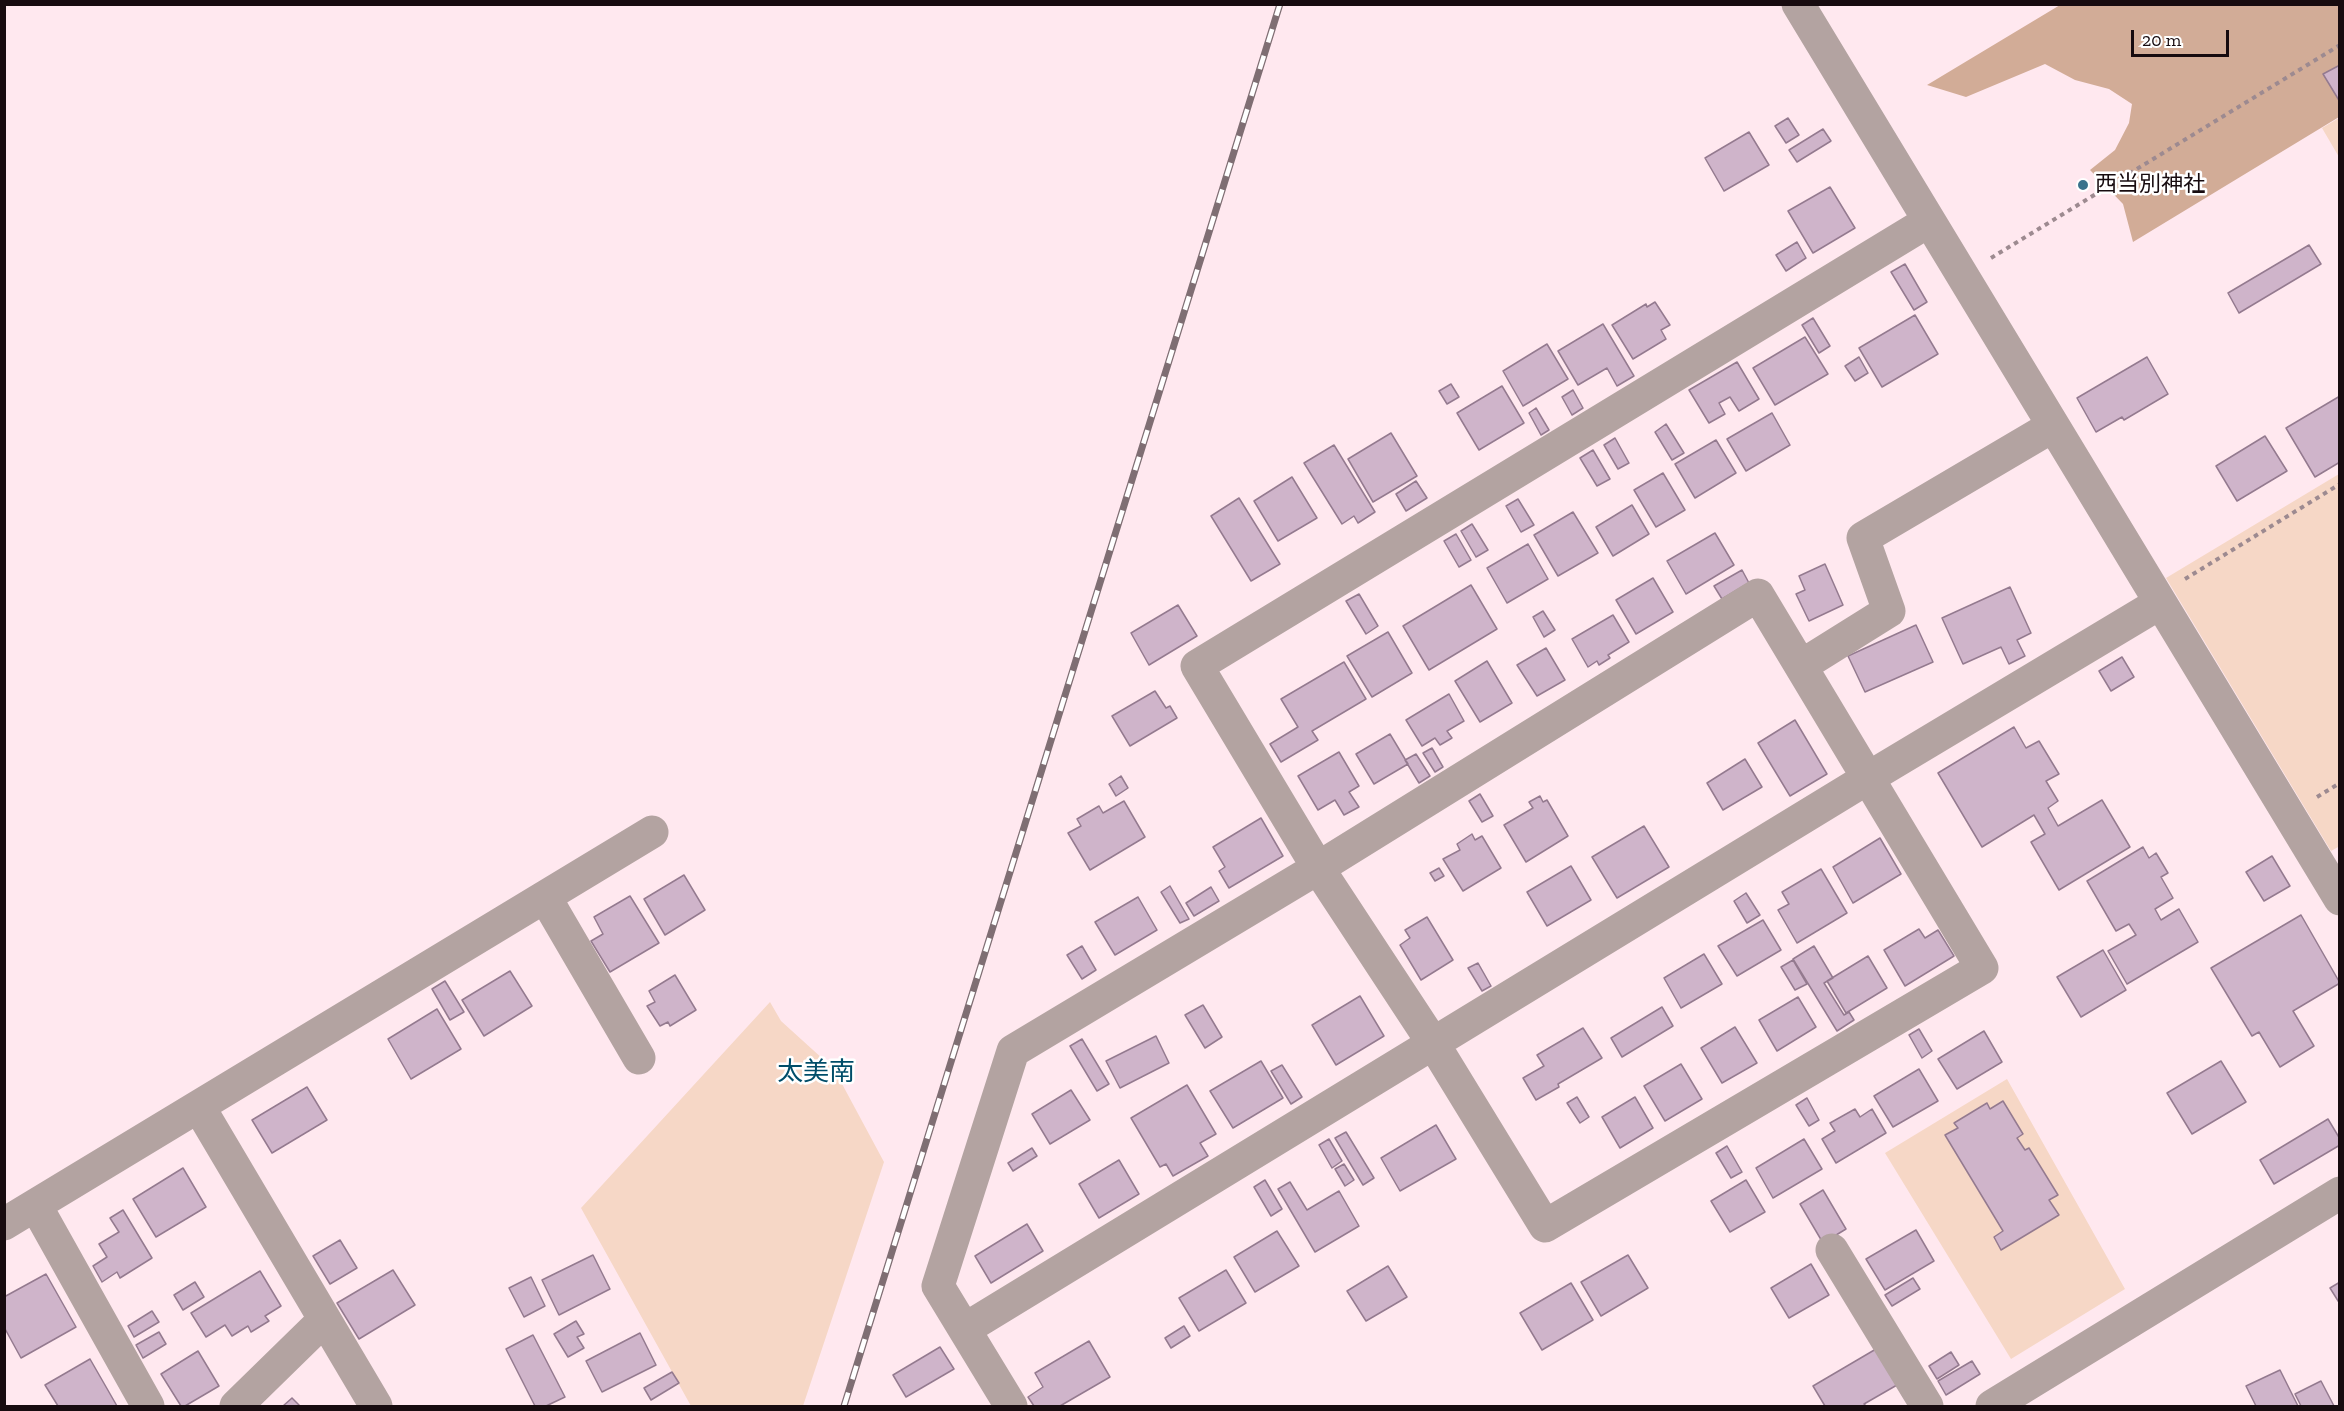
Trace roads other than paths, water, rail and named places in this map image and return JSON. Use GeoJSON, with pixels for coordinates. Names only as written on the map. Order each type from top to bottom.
{"type":"FeatureCollection","features":[{"type":"Feature","properties":{"kind":"street"},"geometry":{"type":"LineString","coordinates":[[1798,4],[2340,899]]}},
{"type":"Feature","properties":{"kind":"street"},"geometry":{"type":"LineString","coordinates":[[1009,1406],[938,1286],[1013,1051],[1318,868],[1758,595],[1982,968],[1545,1226],[1433,1043],[1318,868],[1197,666],[1929,221]]}},
{"type":"Feature","properties":{"kind":"street"},"geometry":{"type":"LineString","coordinates":[[1801,666],[1889,611],[1863,538],[2053,426]]}},
{"type":"Feature","properties":{"kind":"street"},"geometry":{"type":"LineString","coordinates":[[965,1329],[2158,600]]}},
{"type":"Feature","properties":{"kind":"street"},"geometry":{"type":"LineString","coordinates":[[4,1224],[652,832]]}},
{"type":"Feature","properties":{"kind":"street"},"geometry":{"type":"LineString","coordinates":[[545,897],[639,1058]]}},
{"type":"Feature","properties":{"kind":"street"},"geometry":{"type":"LineString","coordinates":[[199,1107],[376,1407]]}},
{"type":"Feature","properties":{"kind":"street"},"geometry":{"type":"LineString","coordinates":[[1992,1407],[2340,1193]]}},
{"type":"Feature","properties":{"kind":"street"},"geometry":{"type":"LineString","coordinates":[[36,1206],[148,1407]]}},
{"type":"Feature","properties":{"kind":"street"},"geometry":{"type":"LineString","coordinates":[[1832,1251],[1927,1407]]}},
{"type":"Feature","properties":{"kind":"street"},"geometry":{"type":"LineString","coordinates":[[236,1407],[324,1320]]}},
{"type":"Feature","properties":{"kind":"railway"},"geometry":{"type":"LineString","coordinates":[[844,1406],[1280,4]]}},
{"type":"Feature","properties":{"kind":"place","name":"西当別神社"},"geometry":{"type":"Point","coordinates":[2083,185]}},
{"type":"Feature","properties":{"kind":"district","name":"太美南"},"geometry":{"type":"Point","coordinates":[816,1073]}}]}
